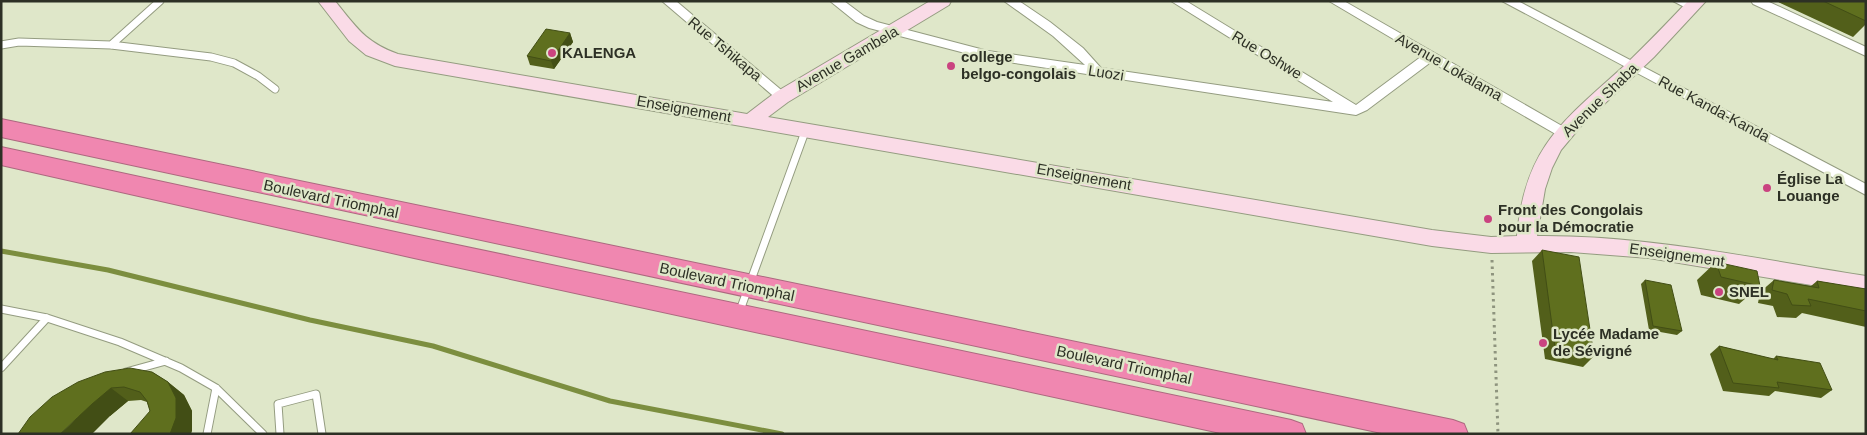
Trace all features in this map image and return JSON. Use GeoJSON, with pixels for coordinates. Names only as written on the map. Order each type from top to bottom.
{"type":"FeatureCollection","features":[{"type":"Feature","properties":{"kind":"highway","name":"Boulevard Triomphal"},"geometry":{"type":"LineString","coordinates":[[1,128],[1453,434]]}},
{"type":"Feature","properties":{"kind":"highway","name":"Boulevard Triomphal"},"geometry":{"type":"LineString","coordinates":[[1,156],[1291,434]]}},
{"type":"Feature","properties":{"kind":"street","name":"Enseignement"},"geometry":{"type":"LineString","coordinates":[[326,1],[355,37],[372,51],[394,60],[1432,238],[1491,245],[1571,244],[1649,250],[1866,285]]}},
{"type":"Feature","properties":{"kind":"street","name":"Rue Tshikapa"},"geometry":{"type":"LineString","coordinates":[[668,1],[782,97]]}},
{"type":"Feature","properties":{"kind":"street","name":"Luozi"},"geometry":{"type":"LineString","coordinates":[[836,1],[860,19],[894,32],[988,54],[1356,110]]}},
{"type":"Feature","properties":{"kind":"street","name":"Avenue Gambela"},"geometry":{"type":"LineString","coordinates":[[752,120],[782,97],[894,32],[943,1]]}},
{"type":"Feature","properties":{"kind":"street"},"geometry":{"type":"LineString","coordinates":[[1010,1],[1036,17],[1072,44],[1085,55],[1098,72]]}},
{"type":"Feature","properties":{"kind":"street","name":"Rue Oshwe"},"geometry":{"type":"LineString","coordinates":[[1177,1],[1356,110]]}},
{"type":"Feature","properties":{"kind":"street","name":"Avenue Lokalama"},"geometry":{"type":"LineString","coordinates":[[1335,1],[1564,133]]}},
{"type":"Feature","properties":{"kind":"street","name":"Rue Kanda-Kanda"},"geometry":{"type":"LineString","coordinates":[[1508,1],[1866,190]]}},
{"type":"Feature","properties":{"kind":"street"},"geometry":{"type":"LineString","coordinates":[[1757,1],[1866,52]]}},
{"type":"Feature","properties":{"kind":"street","name":"Avenue Shaba"},"geometry":{"type":"LineString","coordinates":[[1526,245],[1531,198],[1548,156],[1564,133],[1634,66],[1689,3]]}},
{"type":"Feature","properties":{"kind":"street"},"geometry":{"type":"LineString","coordinates":[[1356,110],[1363,107],[1430,56]]}},
{"type":"Feature","properties":{"kind":"lane"},"geometry":{"type":"LineString","coordinates":[[111,45],[160,1]]}},
{"type":"Feature","properties":{"kind":"lane"},"geometry":{"type":"LineString","coordinates":[[1,45],[19,42],[111,45],[211,57],[234,64],[258,76],[275,89]]}},
{"type":"Feature","properties":{"kind":"lane"},"geometry":{"type":"LineString","coordinates":[[738,316],[806,130]]}},
{"type":"Feature","properties":{"kind":"lane"},"geometry":{"type":"LineString","coordinates":[[1,309],[47,318],[120,342],[166,361],[216,388],[263,434]]}},
{"type":"Feature","properties":{"kind":"lane"},"geometry":{"type":"LineString","coordinates":[[1,368],[47,318]]}},
{"type":"Feature","properties":{"kind":"lane"},"geometry":{"type":"LineString","coordinates":[[116,375],[166,361]]}},
{"type":"Feature","properties":{"kind":"lane"},"geometry":{"type":"LineString","coordinates":[[208,434],[216,388]]}},
{"type":"Feature","properties":{"kind":"lane"},"geometry":{"type":"LineString","coordinates":[[280,434],[278,404],[316,394],[322,434]]}},
{"type":"Feature","properties":{"kind":"path"},"geometry":{"type":"LineString","coordinates":[[1491,245],[1498,434]]}},
{"type":"Feature","properties":{"kind":"building"},"geometry":{"type":"Polygon","coordinates":[[[1823,1],[1866,1],[1866,21],[1823,1]]]}},
{"type":"Feature","properties":{"kind":"building"},"geometry":{"type":"Polygon","coordinates":[[[546,29],[570,33],[551,61],[527,56],[546,29]]]}},
{"type":"Feature","properties":{"kind":"building"},"geometry":{"type":"Polygon","coordinates":[[[1542,250],[1579,257],[1594,356],[1555,348],[1542,250]]]}},
{"type":"Feature","properties":{"kind":"building"},"geometry":{"type":"Polygon","coordinates":[[[1716,262],[1757,271],[1760,286],[1721,277],[1716,262]]]}},
{"type":"Feature","properties":{"kind":"building"},"geometry":{"type":"Polygon","coordinates":[[[1645,280],[1671,285],[1682,331],[1653,326],[1645,280]]]}},
{"type":"Feature","properties":{"kind":"building"},"geometry":{"type":"Polygon","coordinates":[[[1774,280],[1819,288],[1817,281],[1866,289],[1866,311],[1808,299],[1811,306],[1792,305],[1787,294],[1772,290],[1774,280]]]}},
{"type":"Feature","properties":{"kind":"building"},"geometry":{"type":"Polygon","coordinates":[[[1719,346],[1778,360],[1776,356],[1820,363],[1832,390],[1777,382],[1779,388],[1733,383],[1719,346]]]}},
{"type":"Feature","properties":{"kind":"building"},"geometry":{"type":"Polygon","coordinates":[[[130,368],[152,372],[168,382],[176,398],[176,418],[170,434],[130,434],[150,411],[147,401],[140,392],[124,387],[111,388],[60,434],[18,434],[30,417],[52,397],[78,382],[105,372],[130,368]]]}},
{"type":"Feature","properties":{"kind":"waterway"},"geometry":{"type":"LineString","coordinates":[[1,251],[108,270],[310,320],[433,346],[610,401],[782,434]]}},
{"type":"Feature","properties":{"kind":"place","name":"KALENGA"},"geometry":{"type":"Point","coordinates":[552,53]}},
{"type":"Feature","properties":{"kind":"place","name":"college belgo-congolais"},"geometry":{"type":"Point","coordinates":[951,66]}},
{"type":"Feature","properties":{"kind":"place","name":"Église La Louange"},"geometry":{"type":"Point","coordinates":[1767,188]}},
{"type":"Feature","properties":{"kind":"place","name":"Front des Congolais pour la Démocratie"},"geometry":{"type":"Point","coordinates":[1488,219]}},
{"type":"Feature","properties":{"kind":"place","name":"SNEL"},"geometry":{"type":"Point","coordinates":[1719,292]}},
{"type":"Feature","properties":{"kind":"place","name":"Lycée Madame de Sévigné"},"geometry":{"type":"Point","coordinates":[1543,343]}}]}
